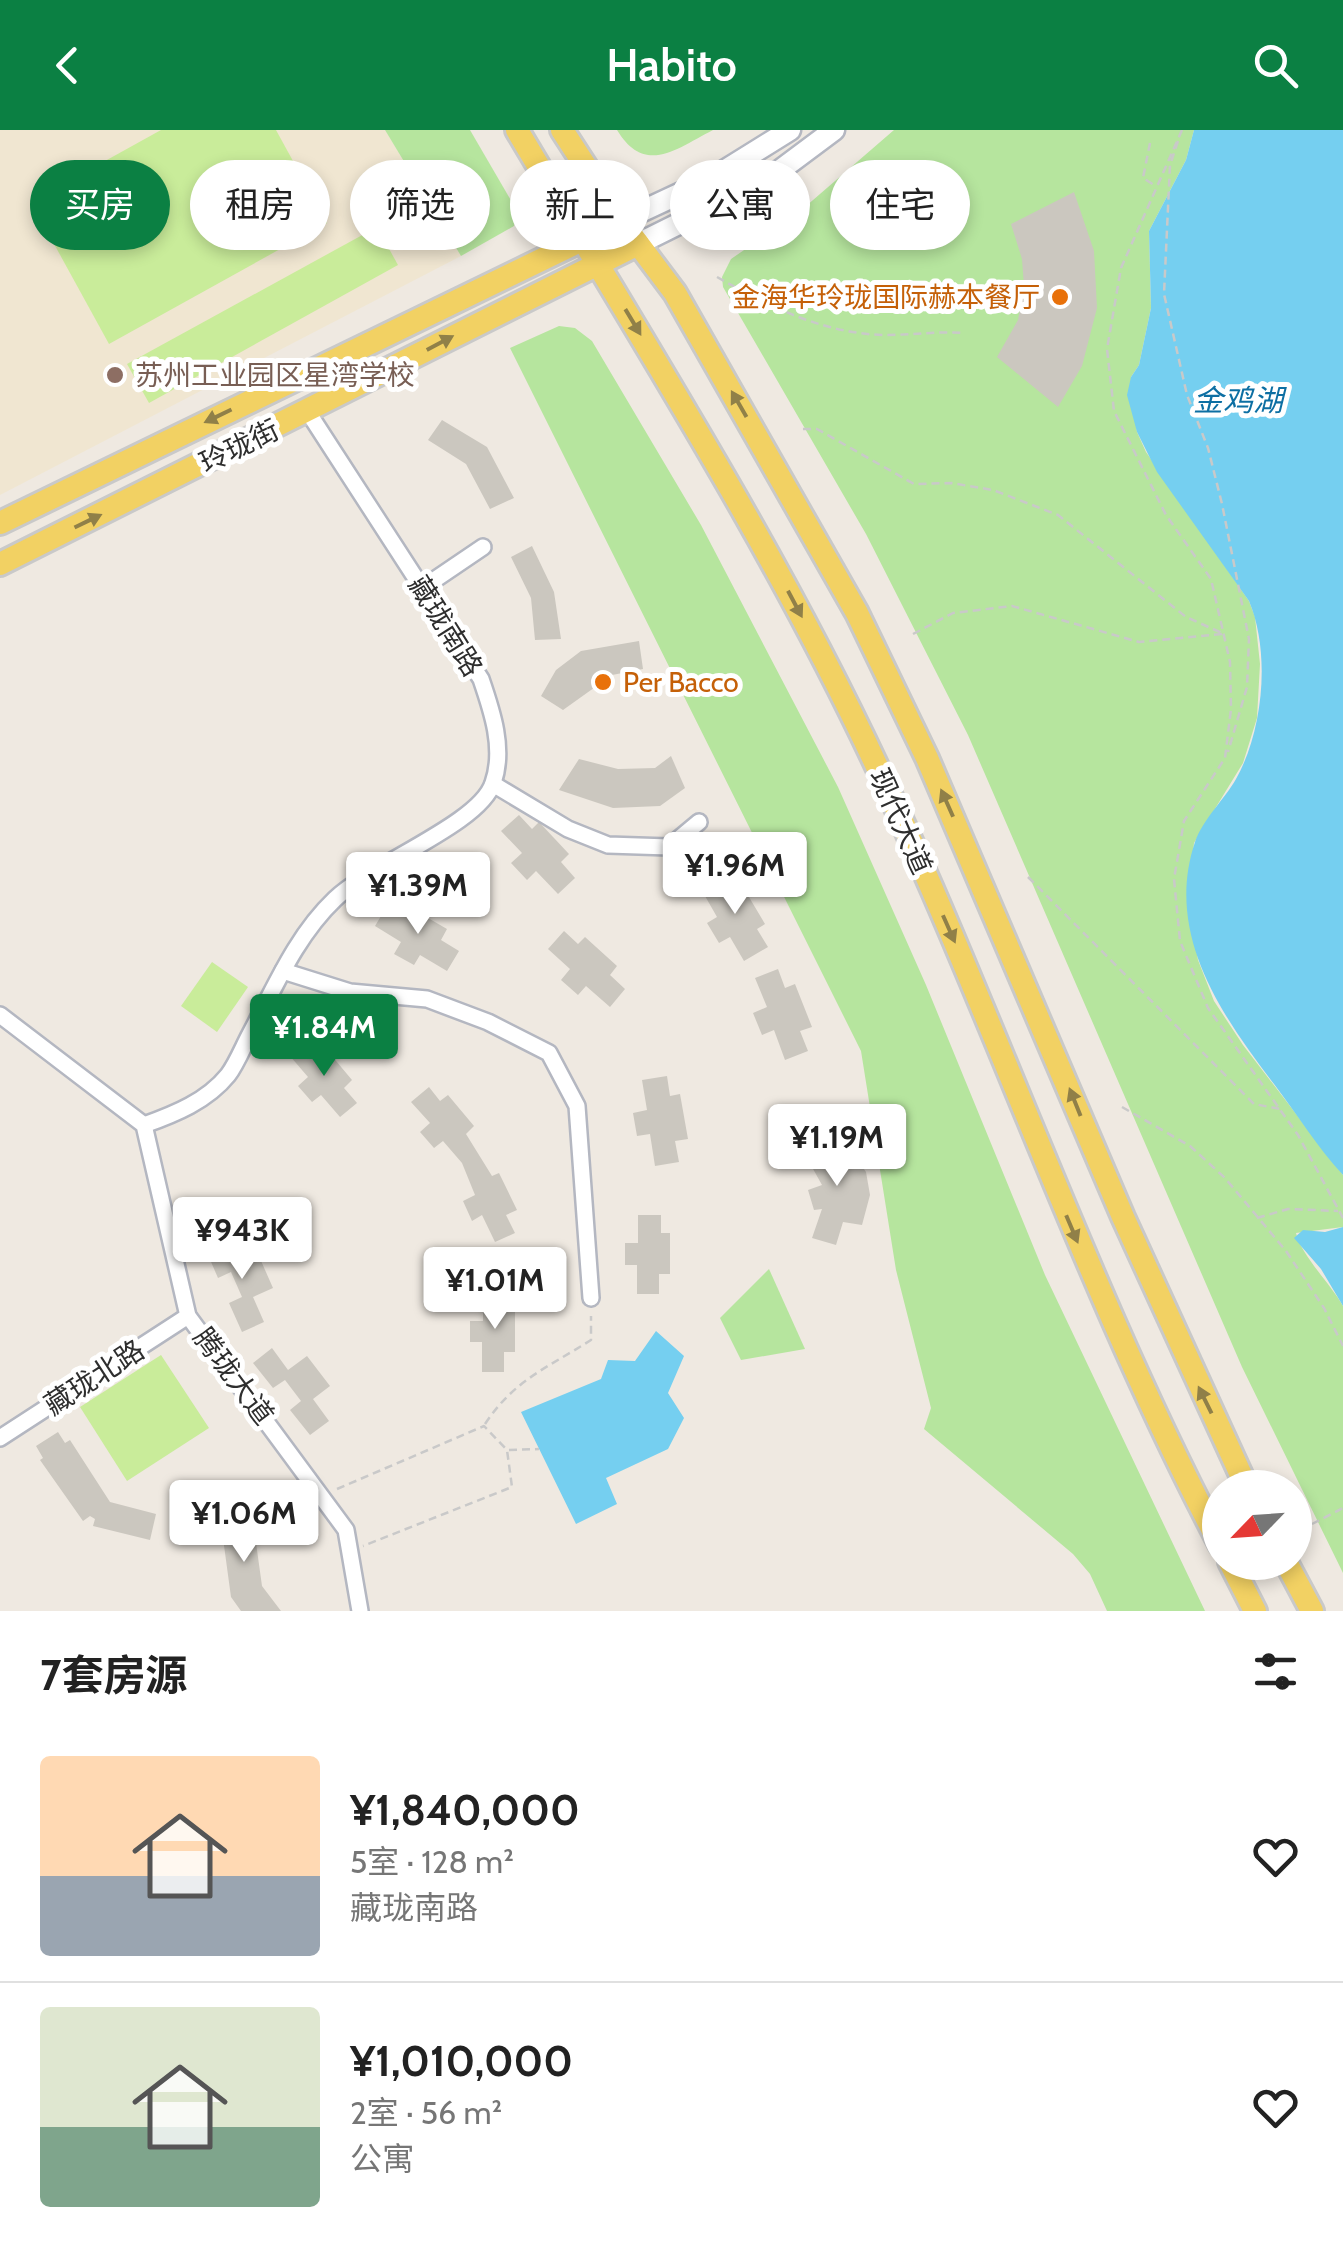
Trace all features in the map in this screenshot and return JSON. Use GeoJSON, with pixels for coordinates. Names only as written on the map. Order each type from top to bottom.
{"type":"FeatureCollection","features":[{"type":"Feature","properties":{"kind":"main road","name":"现代大道"},"geometry":{"type":"LineString","coordinates":[[517,130],[535,160]]}},
{"type":"Feature","properties":{"kind":"main road","name":"现代大道"},"geometry":{"type":"LineString","coordinates":[[562,130],[581,160]]}},
{"type":"Feature","properties":{"kind":"main road"},"geometry":{"type":"LineString","coordinates":[[650,207],[711,179],[790,130]]}},
{"type":"Feature","properties":{"kind":"main road"},"geometry":{"type":"LineString","coordinates":[[650,238],[751,190],[834,130]]}},
{"type":"Feature","properties":{"kind":"main road","name":"玲珑街"},"geometry":{"type":"LineString","coordinates":[[0,523],[559,250]]}},
{"type":"Feature","properties":{"kind":"main road","name":"现代大道"},"geometry":{"type":"LineString","coordinates":[[589,250],[753,528],[845,700],[957,948],[1075,1236],[1144,1391],[1202,1508]]}},
{"type":"Feature","properties":{"kind":"main road","name":"玲珑街"},"geometry":{"type":"LineString","coordinates":[[0,564],[625,250]]}},
{"type":"Feature","properties":{"kind":"main road","name":"现代大道"},"geometry":{"type":"LineString","coordinates":[[643,250],[675,293],[856,613],[927,758],[1122,1217],[1240,1470]]}},
{"type":"Feature","properties":{"kind":"main road"},"geometry":{"type":"LineString","coordinates":[[1239,1580],[1255,1611]]}},
{"type":"Feature","properties":{"kind":"main road"},"geometry":{"type":"LineString","coordinates":[[1296,1580],[1312,1611]]}},
{"type":"Feature","properties":{"kind":"street","name":"藏珑南路"},"geometry":{"type":"LineString","coordinates":[[308,412],[480,679],[492,709],[498,746],[493,784]]}},
{"type":"Feature","properties":{"kind":"street"},"geometry":{"type":"LineString","coordinates":[[424,587],[484,547]]}},
{"type":"Feature","properties":{"kind":"street"},"geometry":{"type":"LineString","coordinates":[[0,1016],[144,1125],[196,1104],[228,1074],[302,936],[335,898],[365,874],[465,817],[483,801],[493,784],[568,829],[608,845],[669,848],[699,822]]}},
{"type":"Feature","properties":{"kind":"street"},"geometry":{"type":"LineString","coordinates":[[283,971],[350,992],[427,999],[488,1022],[550,1053],[576,1106],[591,1298]]}},
{"type":"Feature","properties":{"kind":"street","name":"腾珑大道"},"geometry":{"type":"LineString","coordinates":[[144,1125],[188,1316],[324,1495],[346,1530],[360,1611]]}},
{"type":"Feature","properties":{"kind":"street","name":"藏珑北路"},"geometry":{"type":"LineString","coordinates":[[0,1438],[188,1316]]}},
{"type":"Feature","properties":{"kind":"path"},"geometry":{"type":"LineString","coordinates":[[1182,130],[1170,165],[1164,294],[1174,348],[1222,504],[1249,639],[1248,687],[1225,758],[1184,821],[1174,879],[1180,941],[1208,1008],[1281,1110],[1343,1218]]}},
{"type":"Feature","properties":{"kind":"path"},"geometry":{"type":"LineString","coordinates":[[1182,130],[1122,268],[1106,349],[1114,411],[1166,515],[1210,579],[1230,662],[1231,709],[1225,758]]}},
{"type":"Feature","properties":{"kind":"path"},"geometry":{"type":"LineString","coordinates":[[1150,143],[1143,178],[1155,185]]}},
{"type":"Feature","properties":{"kind":"path"},"geometry":{"type":"LineString","coordinates":[[717,277],[771,308],[828,326],[882,335],[964,333]]}},
{"type":"Feature","properties":{"kind":"path"},"geometry":{"type":"LineString","coordinates":[[803,429],[818,429],[914,484],[952,483],[993,490],[1058,515],[1186,617],[1224,634]]}},
{"type":"Feature","properties":{"kind":"path"},"geometry":{"type":"LineString","coordinates":[[913,634],[954,613],[1012,606],[1139,642],[1224,634]]}},
{"type":"Feature","properties":{"kind":"path"},"geometry":{"type":"LineString","coordinates":[[1028,877],[1254,1104],[1281,1110]]}},
{"type":"Feature","properties":{"kind":"path"},"geometry":{"type":"LineString","coordinates":[[1122,1107],[1190,1146],[1225,1178],[1286,1251],[1324,1308],[1343,1346]]}},
{"type":"Feature","properties":{"kind":"path"},"geometry":{"type":"LineString","coordinates":[[1256,1219],[1288,1209],[1340,1211]]}},
{"type":"Feature","properties":{"kind":"path"},"geometry":{"type":"LineString","coordinates":[[324,1495],[484,1426],[500,1402],[523,1379],[590,1340],[591,1298]]}},
{"type":"Feature","properties":{"kind":"path"},"geometry":{"type":"LineString","coordinates":[[352,1550],[512,1487],[508,1450],[484,1426]]}},
{"type":"Feature","properties":{"kind":"path"},"geometry":{"type":"LineString","coordinates":[[508,1450],[539,1449]]}},
{"type":"Feature","properties":{"kind":"path"},"geometry":{"type":"LineString","coordinates":[[1312,1524],[1343,1508]]}},
{"type":"Feature","properties":{"kind":"shaded area","name":"苏州工业园区星湾学校"},"geometry":{"type":"Polygon","coordinates":[[[0,130],[385,130],[403,160],[350,160],[350,250],[457,250],[461,256],[0,495],[0,130]]]}},
{"type":"Feature","properties":{"kind":"green space"},"geometry":{"type":"Polygon","coordinates":[[[161,130],[276,130],[292,160],[190,160],[190,250],[278,250],[109,344],[57,250],[170,250],[170,160],[107,160],[161,130]]]}},
{"type":"Feature","properties":{"kind":"green space"},"geometry":{"type":"Polygon","coordinates":[[[385,130],[470,130],[487,160],[403,160],[385,130]]]}},
{"type":"Feature","properties":{"kind":"green space"},"geometry":{"type":"Polygon","coordinates":[[[617,130],[713,130],[674,150],[650,155],[628,144],[617,130]]]}},
{"type":"Feature","properties":{"kind":"green space"},"geometry":{"type":"Polygon","coordinates":[[[894,130],[1194,130],[1186,160],[1149,231],[1151,308],[1139,365],[1131,377],[1137,432],[1146,452],[1249,601],[1255,617],[1260,664],[1257,718],[1243,763],[1194,843],[1188,901],[1198,960],[1214,1001],[1343,1175],[1343,1227],[1296,1233],[1343,1306],[1343,1573],[1312,1510],[1312,1470],[1292,1470],[1242,1367],[968,735],[866,534],[723,287],[722,277],[731,259],[744,250],[810,250],[810,203],[830,185],[830,250],[970,250],[970,160],[859,160],[894,130]]]}},
{"type":"Feature","properties":{"kind":"green space"},"geometry":{"type":"Polygon","coordinates":[[[490,164],[510,199],[510,228],[490,240],[490,164]]]}},
{"type":"Feature","properties":{"kind":"green space"},"geometry":{"type":"Polygon","coordinates":[[[350,242],[350,250],[390,250],[398,265],[149,403],[127,364],[350,242]]]}},
{"type":"Feature","properties":{"kind":"green space"},"geometry":{"type":"Polygon","coordinates":[[[559,326],[575,328],[592,341],[701,525],[838,787],[926,985],[1045,1275],[1205,1611],[1107,1611],[1090,1574],[1073,1554],[924,1429],[931,1408],[896,1270],[861,1051],[510,348],[559,326]]]}},
{"type":"Feature","properties":{"kind":"green space"},"geometry":{"type":"Polygon","coordinates":[[[212,962],[248,987],[217,1032],[181,1006],[212,962]]]}},
{"type":"Feature","properties":{"kind":"green space"},"geometry":{"type":"Polygon","coordinates":[[[769,1269],[805,1349],[741,1360],[720,1318],[769,1269]]]}},
{"type":"Feature","properties":{"kind":"green space"},"geometry":{"type":"Polygon","coordinates":[[[161,1355],[209,1428],[127,1481],[80,1407],[161,1355]]]}},
{"type":"Feature","properties":{"kind":"water","name":"金鸡湖"},"geometry":{"type":"Polygon","coordinates":[[[1194,130],[1343,130],[1343,1175],[1254,1058],[1218,1002],[1203,972],[1187,909],[1187,876],[1195,842],[1245,760],[1258,715],[1262,668],[1249,601],[1157,472],[1137,432],[1127,395],[1139,365],[1151,308],[1149,231],[1186,160],[1194,130]]]}},
{"type":"Feature","properties":{"kind":"water"},"geometry":{"type":"Polygon","coordinates":[[[1343,1227],[1343,1306],[1321,1269],[1294,1238],[1303,1230],[1325,1232],[1343,1227]]]}},
{"type":"Feature","properties":{"kind":"water"},"geometry":{"type":"Polygon","coordinates":[[[656,1331],[684,1356],[668,1393],[684,1418],[668,1449],[606,1478],[617,1504],[576,1524],[521,1412],[601,1379],[608,1360],[635,1361],[656,1331]]]}},
{"type":"Feature","properties":{"kind":"building","name":"金海华玲珑国际赫本餐厅"},"geometry":{"type":"Polygon","coordinates":[[[1074,192],[1094,251],[1097,308],[1082,366],[1058,407],[997,357],[1018,320],[1024,286],[1022,259],[1011,224],[1074,192]]]}},
{"type":"Feature","properties":{"kind":"building"},"geometry":{"type":"Polygon","coordinates":[[[442,420],[487,447],[514,498],[490,509],[466,464],[428,440],[442,420]]]}},
{"type":"Feature","properties":{"kind":"building"},"geometry":{"type":"Polygon","coordinates":[[[532,546],[554,592],[561,639],[535,640],[531,598],[511,557],[532,546]]]}},
{"type":"Feature","properties":{"kind":"building"},"geometry":{"type":"Polygon","coordinates":[[[639,641],[643,669],[612,675],[563,710],[541,696],[556,670],[581,651],[639,641]]]}},
{"type":"Feature","properties":{"kind":"building"},"geometry":{"type":"Polygon","coordinates":[[[671,756],[685,788],[660,806],[613,808],[559,790],[579,759],[618,769],[655,768],[671,756]]]}},
{"type":"Feature","properties":{"kind":"building"},"geometry":{"type":"Polygon","coordinates":[[[519,815],[532,829],[539,822],[569,854],[561,862],[575,878],[558,894],[536,871],[527,880],[511,863],[522,853],[501,831],[519,815]]]}},
{"type":"Feature","properties":{"kind":"building"},"geometry":{"type":"Polygon","coordinates":[[[726,874],[736,891],[743,887],[765,924],[757,929],[768,947],[744,961],[730,937],[719,943],[707,923],[717,917],[701,889],[726,874]]]}},
{"type":"Feature","properties":{"kind":"building"},"geometry":{"type":"Polygon","coordinates":[[[387,906],[404,916],[409,907],[447,929],[441,940],[459,951],[447,971],[420,955],[414,965],[394,954],[401,942],[375,926],[387,906]]]}},
{"type":"Feature","properties":{"kind":"building"},"geometry":{"type":"Polygon","coordinates":[[[564,931],[578,944],[585,937],[617,966],[610,975],[625,989],[610,1007],[586,986],[578,995],[561,980],[570,969],[548,949],[564,931]]]}},
{"type":"Feature","properties":{"kind":"building"},"geometry":{"type":"Polygon","coordinates":[[[778,969],[785,988],[795,984],[812,1027],[800,1031],[808,1051],[785,1060],[774,1030],[762,1035],[753,1013],[767,1007],[755,978],[778,969]]]}},
{"type":"Feature","properties":{"kind":"building"},"geometry":{"type":"Polygon","coordinates":[[[307,1042],[318,1055],[326,1049],[352,1080],[344,1088],[357,1103],[340,1117],[321,1095],[312,1102],[298,1086],[308,1077],[290,1056],[307,1042]]]}},
{"type":"Feature","properties":{"kind":"building"},"geometry":{"type":"Polygon","coordinates":[[[667,1076],[670,1096],[680,1094],[688,1139],[675,1141],[679,1162],[655,1166],[650,1134],[637,1136],[633,1113],[647,1110],[642,1080],[667,1076]]]}},
{"type":"Feature","properties":{"kind":"building"},"geometry":{"type":"Polygon","coordinates":[[[429,1087],[440,1101],[448,1095],[474,1126],[466,1134],[492,1176],[499,1173],[517,1210],[506,1215],[515,1233],[495,1242],[482,1215],[472,1221],[463,1201],[475,1195],[462,1163],[443,1141],[434,1148],[420,1132],[430,1123],[411,1102],[429,1087]]]}},
{"type":"Feature","properties":{"kind":"building"},"geometry":{"type":"Polygon","coordinates":[[[843,1138],[866,1172],[870,1195],[862,1225],[843,1222],[836,1245],[812,1238],[822,1209],[814,1210],[808,1190],[822,1185],[803,1151],[823,1139],[829,1147],[843,1138]]]}},
{"type":"Feature","properties":{"kind":"building"},"geometry":{"type":"Polygon","coordinates":[[[638,1215],[661,1215],[661,1233],[670,1233],[670,1274],[659,1274],[659,1294],[637,1294],[637,1265],[625,1265],[625,1243],[638,1243],[638,1215]]]}},
{"type":"Feature","properties":{"kind":"building"},"geometry":{"type":"Polygon","coordinates":[[[226,1238],[237,1263],[258,1254],[273,1288],[253,1297],[264,1322],[242,1332],[229,1303],[242,1297],[231,1272],[218,1278],[205,1248],[226,1238]]]}},
{"type":"Feature","properties":{"kind":"building"},"geometry":{"type":"Polygon","coordinates":[[[483,1293],[505,1293],[505,1311],[515,1311],[515,1352],[504,1352],[504,1372],[482,1372],[482,1342],[470,1342],[470,1321],[483,1321],[483,1293]]]}},
{"type":"Feature","properties":{"kind":"building"},"geometry":{"type":"Polygon","coordinates":[[[272,1348],[288,1370],[307,1356],[330,1386],[313,1399],[329,1421],[310,1435],[290,1410],[301,1401],[285,1380],[273,1388],[253,1363],[272,1348]]]}},
{"type":"Feature","properties":{"kind":"building"},"geometry":{"type":"Polygon","coordinates":[[[58,1432],[65,1443],[70,1440],[110,1502],[156,1514],[150,1540],[93,1526],[95,1519],[90,1516],[83,1521],[40,1460],[43,1458],[36,1446],[58,1432]]]}},
{"type":"Feature","properties":{"kind":"building"},"geometry":{"type":"Polygon","coordinates":[[[252,1514],[262,1586],[281,1611],[241,1611],[231,1597],[220,1516],[252,1514]]]}},
{"type":"Feature","properties":{"kind":"place","name":"金海华玲珑国际赫本餐厅"},"geometry":{"type":"Point","coordinates":[1060,297]}},
{"type":"Feature","properties":{"kind":"place","name":"苏州工业园区星湾学校"},"geometry":{"type":"Point","coordinates":[115,375]}},
{"type":"Feature","properties":{"kind":"place","name":"Per Bacco"},"geometry":{"type":"Point","coordinates":[603,682]}}]}
